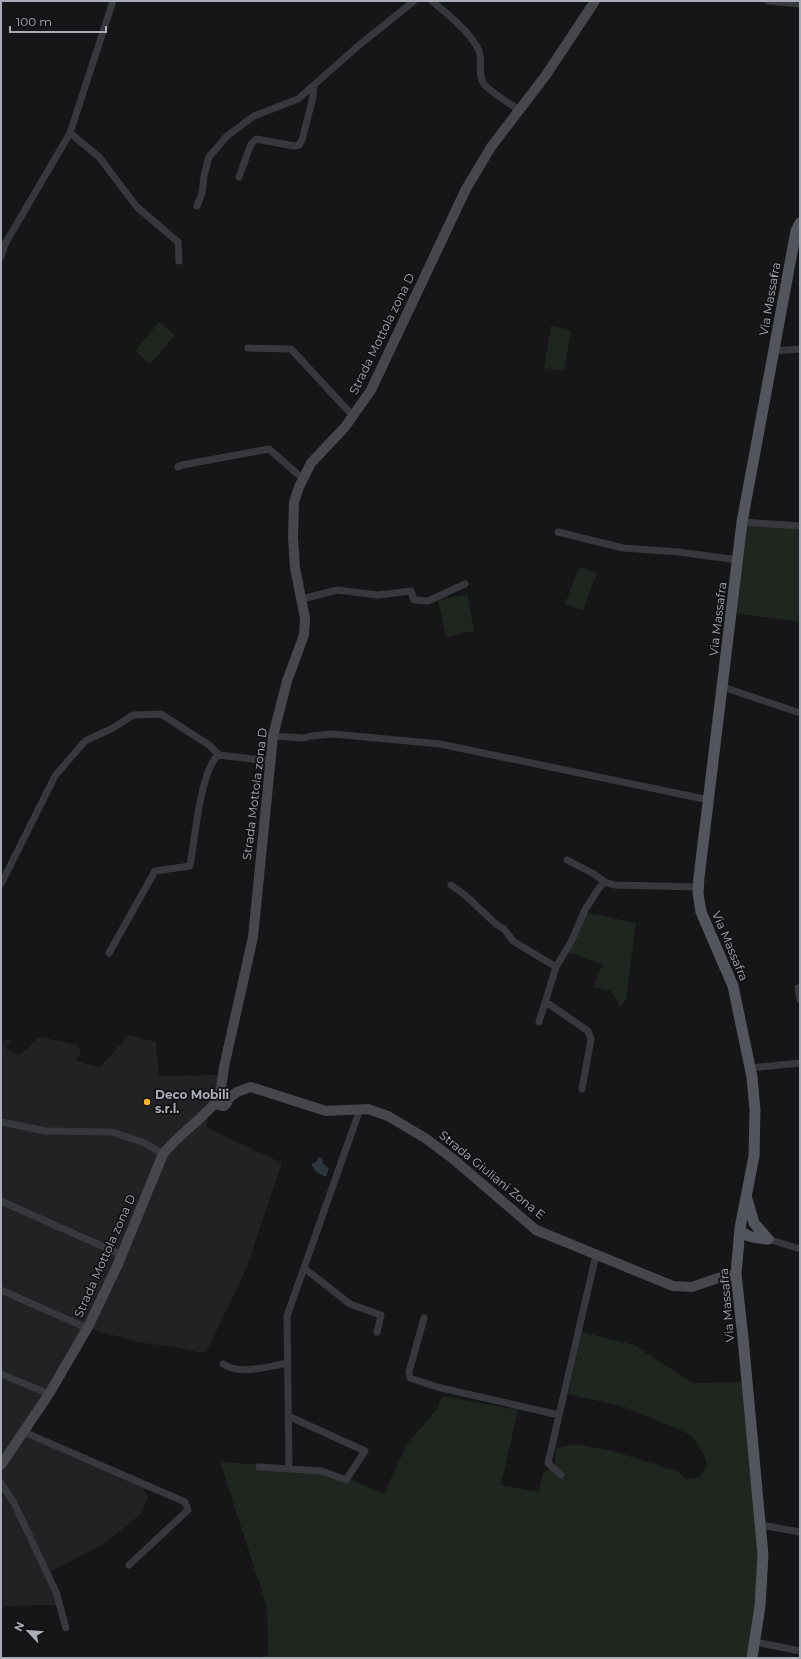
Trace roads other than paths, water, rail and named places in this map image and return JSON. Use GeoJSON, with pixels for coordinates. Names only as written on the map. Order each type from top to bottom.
{"type":"FeatureCollection","features":[{"type":"Feature","properties":{"kind":"main road","name":"Strada Mottola zona D"},"geometry":{"type":"LineString","coordinates":[[1,1465],[49,1394],[87,1328],[122,1255],[163,1154],[173,1142],[196,1123],[210,1116],[224,1099],[222,1079],[253,937],[273,736],[287,681],[304,635],[305,618],[295,568],[292,520],[294,502],[302,478],[312,463],[353,416],[371,390],[466,189],[491,147],[546,75],[595,1]]}},
{"type":"Feature","properties":{"kind":"main road","name":"Via Massafra"},"geometry":{"type":"LineString","coordinates":[[752,1658],[760,1606],[764,1555],[736,1274],[740,1228],[754,1156],[755,1110],[750,1068],[734,986],[702,912],[698,887],[742,522],[796,231],[800,223]]}},
{"type":"Feature","properties":{"kind":"main road","name":"Strada Giuliani Zona E"},"geometry":{"type":"LineString","coordinates":[[224,1099],[240,1090],[251,1087],[326,1111],[368,1109],[388,1116],[426,1138],[452,1158],[536,1230],[672,1286],[692,1287],[718,1278],[736,1274]]}},
{"type":"Feature","properties":{"kind":"main road"},"geometry":{"type":"LineString","coordinates":[[746,1196],[752,1219],[763,1236]]}},
{"type":"Feature","properties":{"kind":"main road"},"geometry":{"type":"LineString","coordinates":[[740,1228],[746,1224],[763,1236]]}},
{"type":"Feature","properties":{"kind":"main road"},"geometry":{"type":"LineString","coordinates":[[737,1253],[763,1236]]}},
{"type":"Feature","properties":{"kind":"street"},"geometry":{"type":"LineString","coordinates":[[1,257],[5,244],[70,133],[113,1]]}},
{"type":"Feature","properties":{"kind":"street"},"geometry":{"type":"LineString","coordinates":[[197,206],[202,193],[204,176],[209,158],[227,136],[254,116],[298,99],[358,46],[414,1]]}},
{"type":"Feature","properties":{"kind":"street"},"geometry":{"type":"LineString","coordinates":[[432,1],[468,35],[477,48],[480,55],[481,76],[484,83],[519,110]]}},
{"type":"Feature","properties":{"kind":"street"},"geometry":{"type":"LineString","coordinates":[[773,1],[800,4]]}},
{"type":"Feature","properties":{"kind":"street"},"geometry":{"type":"LineString","coordinates":[[239,177],[251,144],[256,139],[294,146],[299,145],[302,140],[313,97],[314,86]]}},
{"type":"Feature","properties":{"kind":"street"},"geometry":{"type":"LineString","coordinates":[[70,133],[99,156],[137,207],[178,242],[179,260]]}},
{"type":"Feature","properties":{"kind":"street"},"geometry":{"type":"LineString","coordinates":[[248,348],[291,349],[353,416]]}},
{"type":"Feature","properties":{"kind":"street"},"geometry":{"type":"LineString","coordinates":[[774,351],[800,349]]}},
{"type":"Feature","properties":{"kind":"street"},"geometry":{"type":"LineString","coordinates":[[178,467],[269,449],[302,478]]}},
{"type":"Feature","properties":{"kind":"street"},"geometry":{"type":"LineString","coordinates":[[742,522],[800,526]]}},
{"type":"Feature","properties":{"kind":"street"},"geometry":{"type":"LineString","coordinates":[[558,532],[623,548],[679,552],[738,560]]}},
{"type":"Feature","properties":{"kind":"street"},"geometry":{"type":"LineString","coordinates":[[302,599],[337,590],[378,595],[411,591],[414,600],[428,601],[465,584]]}},
{"type":"Feature","properties":{"kind":"street"},"geometry":{"type":"LineString","coordinates":[[723,687],[800,714]]}},
{"type":"Feature","properties":{"kind":"street"},"geometry":{"type":"LineString","coordinates":[[1,884],[55,776],[88,739],[113,728],[133,715],[161,714],[209,745],[219,755],[270,761]]}},
{"type":"Feature","properties":{"kind":"street"},"geometry":{"type":"LineString","coordinates":[[273,736],[304,738],[333,734],[440,744],[708,800]]}},
{"type":"Feature","properties":{"kind":"street"},"geometry":{"type":"LineString","coordinates":[[109,954],[155,871],[190,866],[200,803],[206,777],[214,758],[219,755]]}},
{"type":"Feature","properties":{"kind":"street"},"geometry":{"type":"LineString","coordinates":[[567,860],[594,874],[605,882],[614,885],[698,887]]}},
{"type":"Feature","properties":{"kind":"street"},"geometry":{"type":"LineString","coordinates":[[539,1022],[556,967],[571,942],[585,910],[599,888],[605,882]]}},
{"type":"Feature","properties":{"kind":"street"},"geometry":{"type":"LineString","coordinates":[[451,885],[496,924],[501,926],[513,941],[556,967]]}},
{"type":"Feature","properties":{"kind":"street"},"geometry":{"type":"LineString","coordinates":[[798,988],[800,999]]}},
{"type":"Feature","properties":{"kind":"street"},"geometry":{"type":"LineString","coordinates":[[546,1002],[584,1028],[590,1034],[591,1039],[582,1089]]}},
{"type":"Feature","properties":{"kind":"street"},"geometry":{"type":"LineString","coordinates":[[750,1068],[800,1063]]}},
{"type":"Feature","properties":{"kind":"street"},"geometry":{"type":"LineString","coordinates":[[289,1468],[287,1316],[360,1109]]}},
{"type":"Feature","properties":{"kind":"street"},"geometry":{"type":"LineString","coordinates":[[1,1122],[46,1131],[112,1132],[145,1142],[163,1154]]}},
{"type":"Feature","properties":{"kind":"street"},"geometry":{"type":"LineString","coordinates":[[1,1201],[122,1255]]}},
{"type":"Feature","properties":{"kind":"street"},"geometry":{"type":"LineString","coordinates":[[763,1236],[800,1249]]}},
{"type":"Feature","properties":{"kind":"street"},"geometry":{"type":"LineString","coordinates":[[561,1475],[548,1463],[596,1255]]}},
{"type":"Feature","properties":{"kind":"street"},"geometry":{"type":"LineString","coordinates":[[304,1268],[350,1304],[381,1315],[377,1332]]}},
{"type":"Feature","properties":{"kind":"street"},"geometry":{"type":"LineString","coordinates":[[1,1290],[87,1328]]}},
{"type":"Feature","properties":{"kind":"street"},"geometry":{"type":"LineString","coordinates":[[424,1318],[409,1372],[410,1378],[437,1387],[560,1415]]}},
{"type":"Feature","properties":{"kind":"street"},"geometry":{"type":"LineString","coordinates":[[223,1364],[229,1368],[242,1370],[288,1363]]}},
{"type":"Feature","properties":{"kind":"street"},"geometry":{"type":"LineString","coordinates":[[1,1374],[49,1394]]}},
{"type":"Feature","properties":{"kind":"street"},"geometry":{"type":"LineString","coordinates":[[259,1467],[322,1471],[346,1480],[365,1451],[288,1416]]}},
{"type":"Feature","properties":{"kind":"street"},"geometry":{"type":"LineString","coordinates":[[24,1432],[185,1502],[188,1510],[129,1565]]}},
{"type":"Feature","properties":{"kind":"street"},"geometry":{"type":"LineString","coordinates":[[1,1483],[14,1503],[56,1592],[66,1628]]}},
{"type":"Feature","properties":{"kind":"street"},"geometry":{"type":"LineString","coordinates":[[761,1525],[800,1532]]}},
{"type":"Feature","properties":{"kind":"street"},"geometry":{"type":"LineString","coordinates":[[755,1642],[800,1652]]}},
{"type":"Feature","properties":{"kind":"place","name":"Deco Mobili s.r.l."},"geometry":{"type":"Point","coordinates":[147,1102]}}]}
